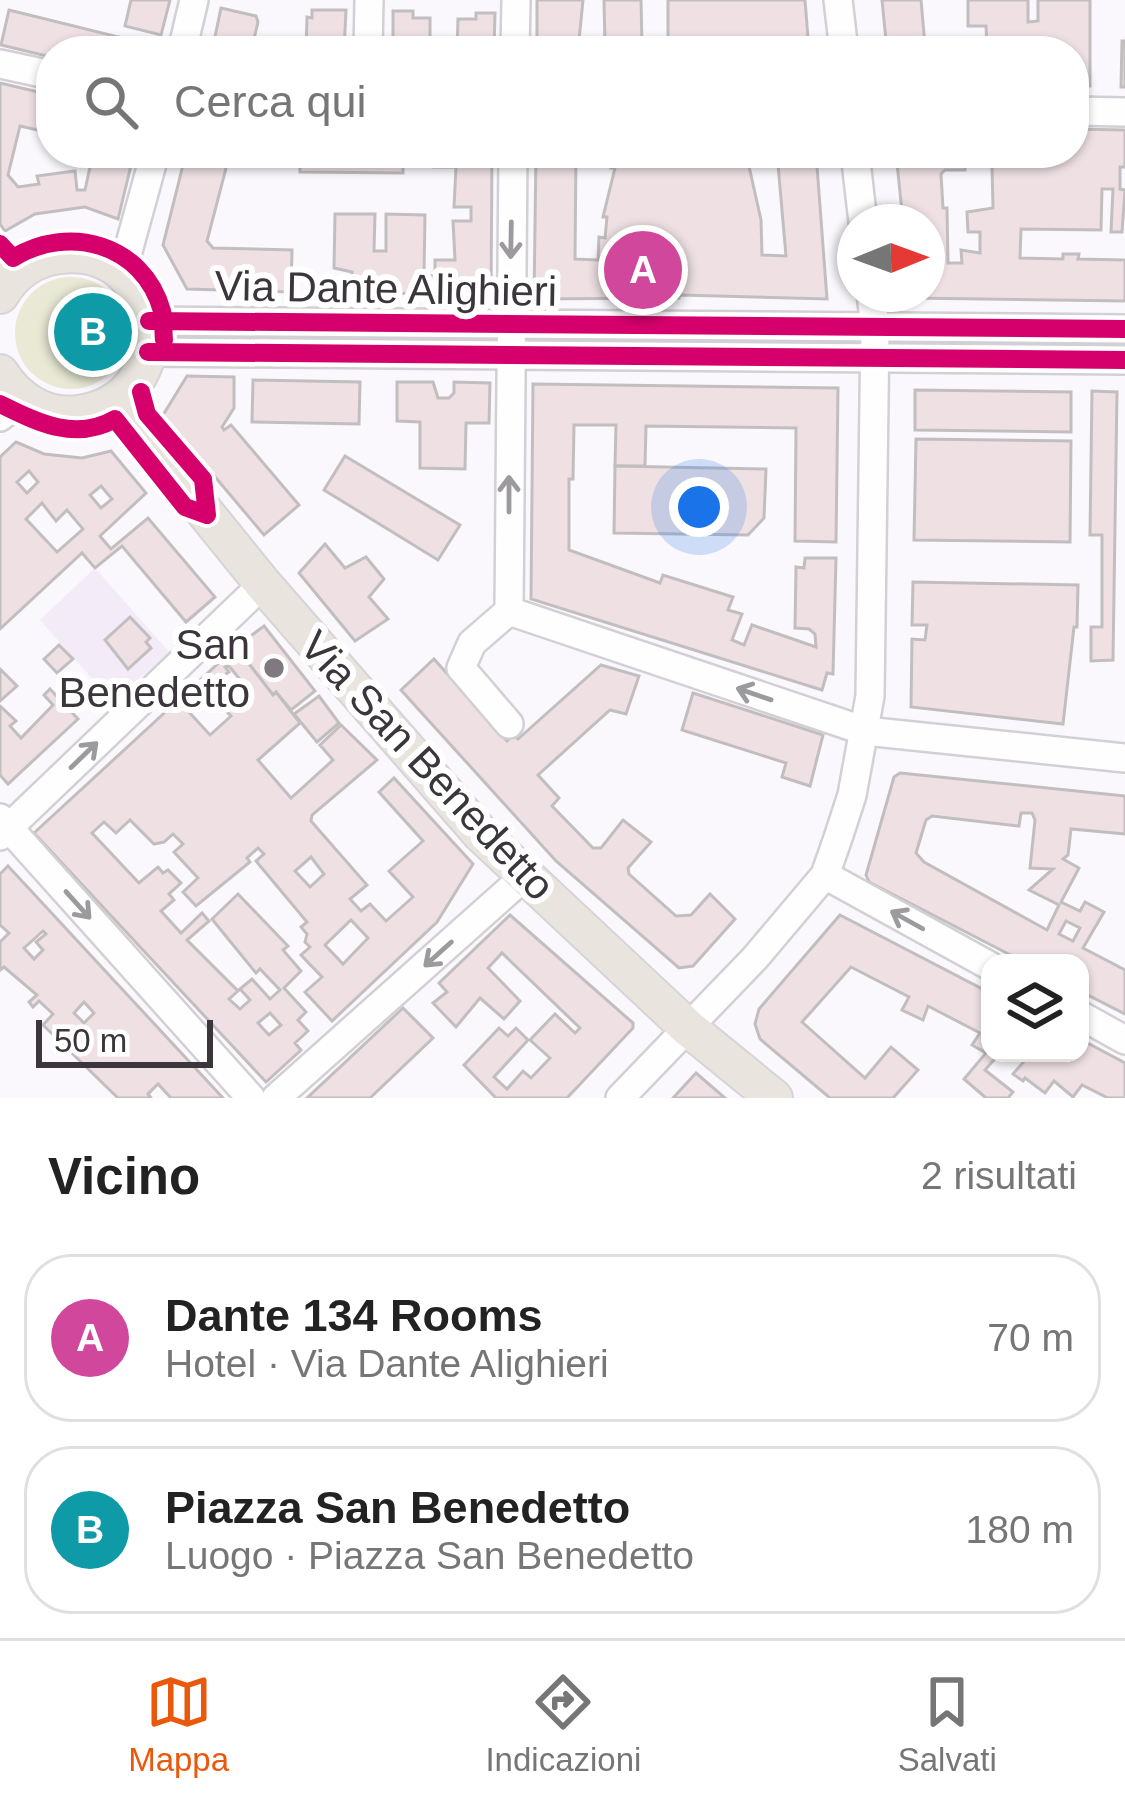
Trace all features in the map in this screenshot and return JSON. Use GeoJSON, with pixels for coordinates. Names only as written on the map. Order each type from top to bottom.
{"type":"FeatureCollection","features":[{"type":"Feature","properties":{"kind":"main road"},"geometry":{"type":"LineString","coordinates":[[2,285],[36,261],[65,254],[95,257],[122,272],[141,297],[149,337],[138,377],[100,409],[68,415],[7,396]]}},
{"type":"Feature","properties":{"kind":"main road","name":"Via San Benedetto"},"geometry":{"type":"LineString","coordinates":[[115,400],[263,584],[481,834],[688,1027],[774,1098]]}},
{"type":"Feature","properties":{"kind":"street"},"geometry":{"type":"LineString","coordinates":[[186,36],[194,0]]}},
{"type":"Feature","properties":{"kind":"street"},"geometry":{"type":"LineString","coordinates":[[368,0],[368,36]]}},
{"type":"Feature","properties":{"kind":"street"},"geometry":{"type":"LineString","coordinates":[[515,36],[516,0]]}},
{"type":"Feature","properties":{"kind":"street"},"geometry":{"type":"LineString","coordinates":[[838,0],[842,36]]}},
{"type":"Feature","properties":{"kind":"street"},"geometry":{"type":"LineString","coordinates":[[0,64],[36,72]]}},
{"type":"Feature","properties":{"kind":"street"},"geometry":{"type":"LineString","coordinates":[[1089,111],[1125,112]]}},
{"type":"Feature","properties":{"kind":"street"},"geometry":{"type":"LineString","coordinates":[[122,272],[150,168]]}},
{"type":"Feature","properties":{"kind":"street"},"geometry":{"type":"LineString","coordinates":[[509,326],[513,168]]}},
{"type":"Feature","properties":{"kind":"street"},"geometry":{"type":"LineString","coordinates":[[857,168],[861,204]]}},
{"type":"Feature","properties":{"kind":"street"},"geometry":{"type":"LineString","coordinates":[[620,1098],[755,958],[825,875],[852,795],[865,731],[872,629],[873,312]]}},
{"type":"Feature","properties":{"kind":"street","name":"Via Dante Alighieri"},"geometry":{"type":"LineString","coordinates":[[509,326],[510,355]]}},
{"type":"Feature","properties":{"kind":"street","name":"Via Dante Alighieri"},"geometry":{"type":"LineString","coordinates":[[149,337],[509,326],[1125,329]]}},
{"type":"Feature","properties":{"kind":"street","name":"Via Dante Alighieri"},"geometry":{"type":"LineString","coordinates":[[149,337],[510,355],[1125,360]]}},
{"type":"Feature","properties":{"kind":"street"},"geometry":{"type":"LineString","coordinates":[[509,724],[461,668],[472,643],[509,611],[510,355]]}},
{"type":"Feature","properties":{"kind":"street"},"geometry":{"type":"LineString","coordinates":[[251,1098],[3,827],[263,584]]}},
{"type":"Feature","properties":{"kind":"street"},"geometry":{"type":"LineString","coordinates":[[509,611],[865,731],[1125,758]]}},
{"type":"Feature","properties":{"kind":"street"},"geometry":{"type":"LineString","coordinates":[[825,875],[981,960]]}},
{"type":"Feature","properties":{"kind":"street"},"geometry":{"type":"LineString","coordinates":[[276,1098],[525,876]]}},
{"type":"Feature","properties":{"kind":"street"},"geometry":{"type":"LineString","coordinates":[[1089,1020],[1125,1040]]}},
{"type":"Feature","properties":{"kind":"shaded area"},"geometry":{"type":"Polygon","coordinates":[[[95,568],[170,653],[112,701],[40,620],[95,568]]]}},
{"type":"Feature","properties":{"kind":"green space"},"geometry":{"type":"Polygon","coordinates":[[[71,277],[92,281],[111,293],[123,312],[127,333],[123,354],[111,373],[92,385],[71,389],[50,385],[31,373],[19,354],[15,333],[19,312],[31,293],[50,281],[71,277]]]}},
{"type":"Feature","properties":{"kind":"building"},"geometry":{"type":"Polygon","coordinates":[[[131,0],[170,0],[161,35],[125,26],[131,0]]]}},
{"type":"Feature","properties":{"kind":"building"},"geometry":{"type":"Polygon","coordinates":[[[537,0],[583,0],[579,36],[537,36],[537,0]]]}},
{"type":"Feature","properties":{"kind":"building"},"geometry":{"type":"Polygon","coordinates":[[[604,0],[641,0],[642,36],[605,36],[604,0]]]}},
{"type":"Feature","properties":{"kind":"building"},"geometry":{"type":"Polygon","coordinates":[[[668,0],[805,0],[808,36],[668,36],[668,0]]]}},
{"type":"Feature","properties":{"kind":"building"},"geometry":{"type":"Polygon","coordinates":[[[882,0],[921,0],[924,36],[886,36],[882,0]]]}},
{"type":"Feature","properties":{"kind":"building"},"geometry":{"type":"Polygon","coordinates":[[[968,0],[1028,0],[1028,22],[1038,21],[1038,0],[1090,0],[1090,86],[1089,36],[986,36],[986,26],[968,26],[968,0]]]}},
{"type":"Feature","properties":{"kind":"building"},"geometry":{"type":"Polygon","coordinates":[[[221,8],[256,16],[255,36],[215,36],[221,8]]]}},
{"type":"Feature","properties":{"kind":"building"},"geometry":{"type":"Polygon","coordinates":[[[9,10],[114,36],[36,36],[36,53],[1,45],[9,10]]]}},
{"type":"Feature","properties":{"kind":"building"},"geometry":{"type":"Polygon","coordinates":[[[312,10],[346,10],[345,36],[306,36],[307,17],[312,18],[312,10]]]}},
{"type":"Feature","properties":{"kind":"building"},"geometry":{"type":"Polygon","coordinates":[[[393,11],[413,11],[413,18],[430,18],[430,36],[393,36],[393,11]]]}},
{"type":"Feature","properties":{"kind":"building"},"geometry":{"type":"Polygon","coordinates":[[[476,13],[495,13],[494,36],[457,36],[458,19],[476,19],[476,13]]]}},
{"type":"Feature","properties":{"kind":"building"},"geometry":{"type":"Polygon","coordinates":[[[1125,41],[1125,87],[1121,87],[1125,41]]]}},
{"type":"Feature","properties":{"kind":"building"},"geometry":{"type":"Polygon","coordinates":[[[0,83],[36,91],[36,130],[20,126],[8,175],[18,187],[39,184],[37,176],[75,171],[77,190],[85,190],[90,168],[130,168],[118,219],[85,207],[35,214],[5,231],[0,224],[0,83]]]}},
{"type":"Feature","properties":{"kind":"building"},"geometry":{"type":"Polygon","coordinates":[[[1089,129],[1125,130],[1125,167],[1120,167],[1120,189],[1125,190],[1122,232],[1111,232],[1113,189],[1102,189],[1101,230],[1021,229],[1020,258],[1063,259],[1063,254],[1079,254],[1078,259],[1125,260],[1125,301],[945,298],[945,208],[948,263],[962,263],[961,250],[980,253],[980,232],[968,232],[967,212],[993,208],[992,168],[1089,168],[1089,129]]]}},
{"type":"Feature","properties":{"kind":"building"},"geometry":{"type":"Polygon","coordinates":[[[182,168],[226,168],[207,241],[213,248],[292,250],[291,292],[187,289],[163,245],[182,168]]]}},
{"type":"Feature","properties":{"kind":"building"},"geometry":{"type":"Polygon","coordinates":[[[300,168],[403,168],[403,173],[300,172],[300,168]]]}},
{"type":"Feature","properties":{"kind":"building"},"geometry":{"type":"Polygon","coordinates":[[[456,168],[492,168],[491,294],[352,293],[352,272],[334,268],[335,214],[375,214],[374,251],[386,251],[386,214],[425,215],[424,275],[435,276],[435,260],[455,260],[453,221],[471,221],[471,207],[454,207],[456,168]]]}},
{"type":"Feature","properties":{"kind":"building"},"geometry":{"type":"Polygon","coordinates":[[[536,168],[576,168],[575,259],[598,260],[615,168],[749,168],[761,220],[762,255],[786,256],[778,168],[817,168],[827,299],[680,295],[534,299],[536,168]]]}},
{"type":"Feature","properties":{"kind":"building"},"geometry":{"type":"Polygon","coordinates":[[[898,168],[965,168],[941,174],[943,204],[901,204],[898,168]]]}},
{"type":"Feature","properties":{"kind":"building"},"geometry":{"type":"Polygon","coordinates":[[[187,376],[234,377],[234,408],[222,427],[231,425],[299,505],[264,535],[163,415],[187,376]]]}},
{"type":"Feature","properties":{"kind":"building"},"geometry":{"type":"Polygon","coordinates":[[[253,380],[360,382],[359,424],[252,422],[253,380]]]}},
{"type":"Feature","properties":{"kind":"building"},"geometry":{"type":"Polygon","coordinates":[[[397,382],[433,382],[438,398],[454,393],[454,382],[490,383],[489,423],[466,423],[465,469],[420,468],[420,422],[397,421],[397,382]]]}},
{"type":"Feature","properties":{"kind":"building"},"geometry":{"type":"Polygon","coordinates":[[[533,384],[838,388],[836,542],[795,541],[796,428],[646,426],[645,466],[615,466],[616,425],[574,425],[573,479],[569,479],[569,550],[660,583],[663,575],[733,597],[728,610],[742,614],[732,640],[744,645],[752,625],[816,647],[815,634],[795,628],[796,567],[804,568],[805,558],[836,558],[833,674],[827,673],[822,690],[531,599],[533,384]]]}},
{"type":"Feature","properties":{"kind":"building"},"geometry":{"type":"Polygon","coordinates":[[[915,390],[1071,392],[1071,432],[915,430],[915,390]]]}},
{"type":"Feature","properties":{"kind":"building"},"geometry":{"type":"Polygon","coordinates":[[[1092,391],[1117,392],[1113,660],[1091,661],[1091,627],[1102,627],[1102,535],[1090,535],[1092,391]]]}},
{"type":"Feature","properties":{"kind":"building"},"geometry":{"type":"Polygon","coordinates":[[[916,439],[1071,441],[1070,542],[914,540],[916,439]]]}},
{"type":"Feature","properties":{"kind":"building"},"geometry":{"type":"Polygon","coordinates":[[[16,442],[44,454],[82,458],[111,451],[146,493],[100,536],[111,549],[148,518],[215,597],[186,622],[122,546],[95,568],[82,553],[0,629],[0,457],[16,442]],[[29,471],[17,482],[27,493],[38,482],[29,471]],[[101,486],[90,495],[101,508],[112,499],[101,486]],[[42,503],[26,519],[57,552],[83,529],[67,510],[56,521],[42,503]]]}},
{"type":"Feature","properties":{"kind":"building"},"geometry":{"type":"Polygon","coordinates":[[[345,456],[460,525],[438,560],[324,490],[345,456]]]}},
{"type":"Feature","properties":{"kind":"building"},"geometry":{"type":"Polygon","coordinates":[[[615,466],[766,469],[764,518],[748,535],[614,533],[615,466]]]}},
{"type":"Feature","properties":{"kind":"building"},"geometry":{"type":"Polygon","coordinates":[[[325,544],[345,568],[366,557],[384,579],[369,597],[388,619],[355,641],[299,573],[325,544]]]}},
{"type":"Feature","properties":{"kind":"building"},"geometry":{"type":"Polygon","coordinates":[[[913,582],[1078,585],[1063,724],[911,707],[912,639],[925,640],[927,625],[912,625],[913,582]]]}},
{"type":"Feature","properties":{"kind":"building"},"geometry":{"type":"Polygon","coordinates":[[[130,617],[150,638],[146,642],[151,648],[128,669],[105,640],[130,617]]]}},
{"type":"Feature","properties":{"kind":"building","name":"San Benedetto"},"geometry":{"type":"Polygon","coordinates":[[[264,626],[315,691],[291,710],[276,692],[273,695],[236,647],[264,626]]]}},
{"type":"Feature","properties":{"kind":"building"},"geometry":{"type":"Polygon","coordinates":[[[59,645],[73,659],[57,673],[44,659],[59,645]]]}},
{"type":"Feature","properties":{"kind":"building"},"geometry":{"type":"Polygon","coordinates":[[[236,647],[300,723],[258,760],[291,798],[333,760],[320,745],[341,725],[377,760],[312,815],[311,821],[367,885],[350,899],[361,911],[370,904],[386,921],[413,897],[389,871],[423,841],[379,792],[394,778],[473,864],[437,922],[332,1021],[305,992],[322,977],[301,955],[310,947],[301,927],[307,922],[256,861],[264,854],[258,848],[247,858],[250,862],[196,906],[183,892],[198,878],[174,852],[183,844],[173,834],[154,844],[130,820],[116,833],[104,822],[92,833],[139,883],[158,867],[181,883],[169,894],[174,900],[161,911],[181,933],[202,913],[209,921],[187,940],[238,991],[229,999],[240,1009],[250,1000],[240,989],[252,979],[270,999],[280,990],[260,969],[256,973],[212,919],[238,894],[288,946],[283,950],[301,971],[284,988],[306,1012],[298,1020],[308,1031],[295,1043],[301,1050],[266,1082],[34,833],[236,647]],[[225,667],[229,672],[223,676],[236,690],[243,683],[225,667]],[[207,692],[188,711],[210,735],[231,716],[207,692]],[[311,857],[295,871],[310,887],[324,874],[311,857]],[[351,920],[325,945],[343,964],[368,938],[351,920]],[[270,1013],[258,1023],[269,1035],[281,1025],[270,1013]]]}},
{"type":"Feature","properties":{"kind":"building"},"geometry":{"type":"Polygon","coordinates":[[[434,659],[507,741],[514,735],[518,739],[601,665],[639,676],[626,714],[610,710],[538,775],[559,798],[552,806],[593,848],[601,848],[623,820],[651,842],[628,868],[629,874],[676,916],[691,915],[710,894],[735,919],[693,966],[679,968],[556,861],[401,690],[434,659]]]}},
{"type":"Feature","properties":{"kind":"building"},"geometry":{"type":"Polygon","coordinates":[[[0,669],[17,686],[0,701],[0,669]]]}},
{"type":"Feature","properties":{"kind":"building"},"geometry":{"type":"Polygon","coordinates":[[[50,689],[78,719],[8,784],[0,775],[0,706],[16,721],[10,726],[21,738],[53,705],[44,695],[50,689]]]}},
{"type":"Feature","properties":{"kind":"building"},"geometry":{"type":"Polygon","coordinates":[[[693,693],[823,735],[810,786],[782,777],[786,763],[682,730],[693,693]]]}},
{"type":"Feature","properties":{"kind":"building"},"geometry":{"type":"Polygon","coordinates":[[[319,696],[339,723],[317,742],[294,714],[319,696]]]}},
{"type":"Feature","properties":{"kind":"building"},"geometry":{"type":"Polygon","coordinates":[[[900,773],[1125,796],[1125,834],[1071,829],[1068,855],[1063,859],[1079,868],[1061,902],[1080,911],[1085,902],[1104,912],[1083,948],[1125,970],[1125,1014],[1089,996],[1089,954],[1009,954],[869,882],[866,875],[894,777],[900,773]],[[1021,813],[1019,826],[932,816],[926,820],[916,853],[924,862],[1047,930],[1059,905],[1029,890],[1053,869],[1030,868],[1032,813],[1021,813]],[[1066,921],[1059,934],[1073,941],[1080,928],[1066,921]]]}},
{"type":"Feature","properties":{"kind":"building"},"geometry":{"type":"Polygon","coordinates":[[[8,866],[223,1098],[171,1098],[158,1084],[148,1094],[151,1098],[118,1098],[43,1025],[53,1014],[39,1001],[33,1007],[29,1002],[37,995],[4,967],[0,970],[0,942],[9,933],[0,925],[0,874],[8,866]],[[43,931],[24,948],[34,959],[43,950],[36,942],[46,934],[43,931]],[[84,1002],[74,1013],[84,1023],[94,1013],[84,1002]]]}},
{"type":"Feature","properties":{"kind":"building"},"geometry":{"type":"Polygon","coordinates":[[[510,915],[633,1023],[567,1098],[496,1098],[464,1065],[499,1028],[508,1036],[516,1028],[528,1040],[494,1077],[507,1089],[523,1071],[531,1078],[550,1058],[530,1040],[555,1014],[575,1033],[580,1028],[502,953],[488,968],[520,1001],[504,1019],[480,998],[456,1027],[433,1003],[447,992],[439,983],[510,915]]]}},
{"type":"Feature","properties":{"kind":"building"},"geometry":{"type":"Polygon","coordinates":[[[840,915],[981,988],[981,1050],[972,1045],[980,1033],[928,1006],[923,1020],[902,1010],[909,997],[851,967],[802,1022],[865,1078],[891,1047],[918,1070],[893,1098],[830,1098],[760,1039],[755,1024],[759,1009],[840,915]]]}},
{"type":"Feature","properties":{"kind":"building"},"geometry":{"type":"Polygon","coordinates":[[[403,1008],[433,1038],[370,1098],[307,1098],[403,1008]]]}},
{"type":"Feature","properties":{"kind":"building"},"geometry":{"type":"Polygon","coordinates":[[[1089,1044],[1125,1063],[1125,1098],[1108,1098],[1082,1085],[1073,1097],[1054,1081],[1045,1093],[1013,1074],[1024,1062],[1089,1062],[1089,1044]]]}},
{"type":"Feature","properties":{"kind":"building"},"geometry":{"type":"Polygon","coordinates":[[[981,1059],[992,1062],[985,1070],[1013,1092],[1008,1098],[986,1098],[964,1079],[981,1059]]]}},
{"type":"Feature","properties":{"kind":"building"},"geometry":{"type":"Polygon","coordinates":[[[696,1073],[725,1098],[673,1098],[696,1073]]]}},
{"type":"Feature","properties":{"kind":"cycle path"},"geometry":{"type":"LineString","coordinates":[[0,244],[13,258],[57,242],[101,246],[121,255],[152,288],[162,311],[164,340]]}},
{"type":"Feature","properties":{"kind":"cycle path"},"geometry":{"type":"LineString","coordinates":[[149,321],[1125,329]]}},
{"type":"Feature","properties":{"kind":"cycle path"},"geometry":{"type":"LineString","coordinates":[[148,352],[1125,360]]}},
{"type":"Feature","properties":{"kind":"cycle path"},"geometry":{"type":"LineString","coordinates":[[0,404],[42,423],[71,429],[115,419],[185,507],[207,515],[203,479],[147,414],[141,392]]}},
{"type":"Feature","properties":{"kind":"place","name":"Dante 134 Rooms"},"geometry":{"type":"Point","coordinates":[643,270]}},
{"type":"Feature","properties":{"kind":"place","name":"Piazza San Benedetto"},"geometry":{"type":"Point","coordinates":[93,332]}},
{"type":"Feature","properties":{"kind":"place","name":"San Benedetto"},"geometry":{"type":"Point","coordinates":[274,668]}}]}
